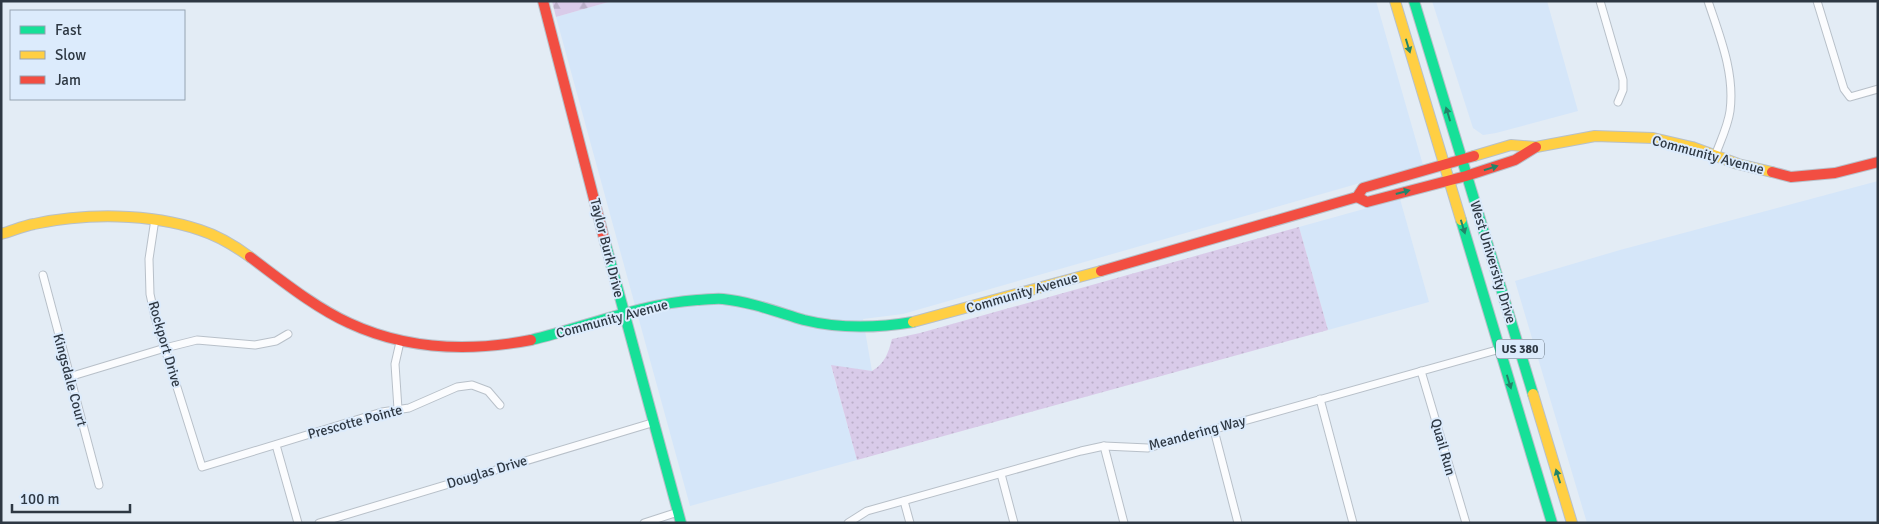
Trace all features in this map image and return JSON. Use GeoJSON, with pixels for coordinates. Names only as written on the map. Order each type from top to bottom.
{"type":"FeatureCollection","features":[{"type":"Feature","properties":{"kind":"main road","name":"Taylor Burk Drive"},"geometry":{"type":"LineString","coordinates":[[543,1],[624,314],[681,523]]}},
{"type":"Feature","properties":{"kind":"main road","name":"West University Drive"},"geometry":{"type":"LineString","coordinates":[[1395,1],[1552,523]]}},
{"type":"Feature","properties":{"kind":"main road","name":"West University Drive"},"geometry":{"type":"LineString","coordinates":[[1414,1],[1572,523]]}},
{"type":"Feature","properties":{"kind":"main road","name":"Community Avenue"},"geometry":{"type":"LineString","coordinates":[[1,234],[33,224],[85,217],[155,219],[200,230],[232,244],[305,297],[341,318],[400,342],[450,347],[500,346],[533,340],[644,308],[686,301],[722,299],[759,306],[806,320],[839,326],[879,328],[912,322],[1028,292],[1357,197],[1363,188],[1512,145],[1536,147],[1595,136],[1653,138],[1692,147],[1738,164],[1791,177],[1835,173],[1878,162]]}},
{"type":"Feature","properties":{"kind":"main road","name":"Community Avenue"},"geometry":{"type":"LineString","coordinates":[[1357,197],[1367,202],[1466,176],[1516,160],[1536,147]]}},
{"type":"Feature","properties":{"kind":"street"},"geometry":{"type":"LineString","coordinates":[[1600,1],[1623,80],[1623,90],[1618,102]]}},
{"type":"Feature","properties":{"kind":"street"},"geometry":{"type":"LineString","coordinates":[[1708,1],[1730,71],[1730,114],[1715,156]]}},
{"type":"Feature","properties":{"kind":"street"},"geometry":{"type":"LineString","coordinates":[[1817,1],[1844,89],[1850,97],[1878,89]]}},
{"type":"Feature","properties":{"kind":"street","name":"Rockport Drive"},"geometry":{"type":"LineString","coordinates":[[155,219],[149,259],[150,294],[155,317],[202,467]]}},
{"type":"Feature","properties":{"kind":"street","name":"Kingsdale Court"},"geometry":{"type":"LineString","coordinates":[[43,276],[99,485]]}},
{"type":"Feature","properties":{"kind":"street"},"geometry":{"type":"LineString","coordinates":[[69,377],[197,340],[255,345],[276,341],[288,334]]}},
{"type":"Feature","properties":{"kind":"street"},"geometry":{"type":"LineString","coordinates":[[398,409],[395,364],[400,342]]}},
{"type":"Feature","properties":{"kind":"street","name":"Meandering Way"},"geometry":{"type":"LineString","coordinates":[[848,523],[867,511],[1081,451],[1104,446],[1154,447],[1518,344]]}},
{"type":"Feature","properties":{"kind":"street","name":"Quail Run"},"geometry":{"type":"LineString","coordinates":[[1421,371],[1466,523]]}},
{"type":"Feature","properties":{"kind":"street","name":"Prescotte Pointe"},"geometry":{"type":"LineString","coordinates":[[202,467],[382,412],[409,408],[456,387],[472,385],[488,390],[500,405]]}},
{"type":"Feature","properties":{"kind":"street"},"geometry":{"type":"LineString","coordinates":[[1320,399],[1353,523]]}},
{"type":"Feature","properties":{"kind":"street","name":"Douglas Drive"},"geometry":{"type":"LineString","coordinates":[[319,523],[655,422]]}},
{"type":"Feature","properties":{"kind":"street"},"geometry":{"type":"LineString","coordinates":[[1214,430],[1238,523]]}},
{"type":"Feature","properties":{"kind":"street"},"geometry":{"type":"LineString","coordinates":[[276,444],[298,523]]}},
{"type":"Feature","properties":{"kind":"street"},"geometry":{"type":"LineString","coordinates":[[1104,446],[1124,523]]}},
{"type":"Feature","properties":{"kind":"street"},"geometry":{"type":"LineString","coordinates":[[1001,474],[1014,523]]}},
{"type":"Feature","properties":{"kind":"street"},"geometry":{"type":"LineString","coordinates":[[904,501],[910,523]]}},
{"type":"Feature","properties":{"kind":"street"},"geometry":{"type":"LineString","coordinates":[[644,523],[678,512]]}},
{"type":"Feature","properties":{"kind":"shaded area"},"geometry":{"type":"Polygon","coordinates":[[[612,1],[1376,1],[1423,165],[903,314],[863,319],[872,371],[831,366],[857,460],[690,506],[556,17],[612,1]]]}},
{"type":"Feature","properties":{"kind":"shaded area"},"geometry":{"type":"Polygon","coordinates":[[[1432,1],[1547,1],[1578,111],[1496,133],[1483,135],[1473,128],[1432,1]]]}},
{"type":"Feature","properties":{"kind":"shaded area"},"geometry":{"type":"Polygon","coordinates":[[[1878,181],[1878,523],[1587,523],[1515,281],[1620,250],[1878,181]]]}},
{"type":"Feature","properties":{"kind":"shaded area"},"geometry":{"type":"Polygon","coordinates":[[[1400,199],[1429,302],[1328,330],[1299,227],[1400,199]]]}},
{"type":"Feature","properties":{"kind":"green space"},"geometry":{"type":"Polygon","coordinates":[[[552,1],[612,1],[556,17],[552,1]]]}},
{"type":"Feature","properties":{"kind":"green space"},"geometry":{"type":"Polygon","coordinates":[[[1299,227],[1328,330],[857,460],[831,365],[872,371],[885,358],[892,339],[920,333],[1299,227]]]}},
{"type":"Feature","properties":{"kind":"traffic: fast"},"geometry":{"type":"LineString","coordinates":[[1414,1],[1533,394]]}},
{"type":"Feature","properties":{"kind":"traffic: fast"},"geometry":{"type":"LineString","coordinates":[[1461,220],[1552,523]]}},
{"type":"Feature","properties":{"kind":"traffic: fast"},"geometry":{"type":"LineString","coordinates":[[604,238],[681,523]]}},
{"type":"Feature","properties":{"kind":"traffic: fast"},"geometry":{"type":"LineString","coordinates":[[531,340],[655,306],[714,299],[744,302],[804,320],[831,325],[872,326],[913,322]]}},
{"type":"Feature","properties":{"kind":"traffic: slow"},"geometry":{"type":"LineString","coordinates":[[1395,1],[1461,220]]}},
{"type":"Feature","properties":{"kind":"traffic: slow"},"geometry":{"type":"LineString","coordinates":[[1474,156],[1511,145],[1536,147],[1595,136],[1653,138],[1692,147],[1738,164],[1772,172]]}},
{"type":"Feature","properties":{"kind":"traffic: slow"},"geometry":{"type":"LineString","coordinates":[[1,234],[54,220],[96,217],[139,218],[181,224],[207,232],[250,257]]}},
{"type":"Feature","properties":{"kind":"traffic: slow"},"geometry":{"type":"LineString","coordinates":[[913,322],[1101,271]]}},
{"type":"Feature","properties":{"kind":"traffic: slow"},"geometry":{"type":"LineString","coordinates":[[1533,394],[1572,523]]}},
{"type":"Feature","properties":{"kind":"traffic: jam"},"geometry":{"type":"LineString","coordinates":[[543,1],[604,238]]}},
{"type":"Feature","properties":{"kind":"traffic: jam"},"geometry":{"type":"LineString","coordinates":[[1357,197],[1367,202],[1466,176],[1515,160],[1536,147]]}},
{"type":"Feature","properties":{"kind":"traffic: jam"},"geometry":{"type":"LineString","coordinates":[[1101,271],[1357,197],[1363,188],[1474,156]]}},
{"type":"Feature","properties":{"kind":"traffic: jam"},"geometry":{"type":"LineString","coordinates":[[1772,172],[1791,177],[1835,173],[1878,162]]}},
{"type":"Feature","properties":{"kind":"traffic: jam"},"geometry":{"type":"LineString","coordinates":[[250,257],[298,293],[336,317],[393,339],[438,346],[461,347],[508,344],[531,340]]}}]}
